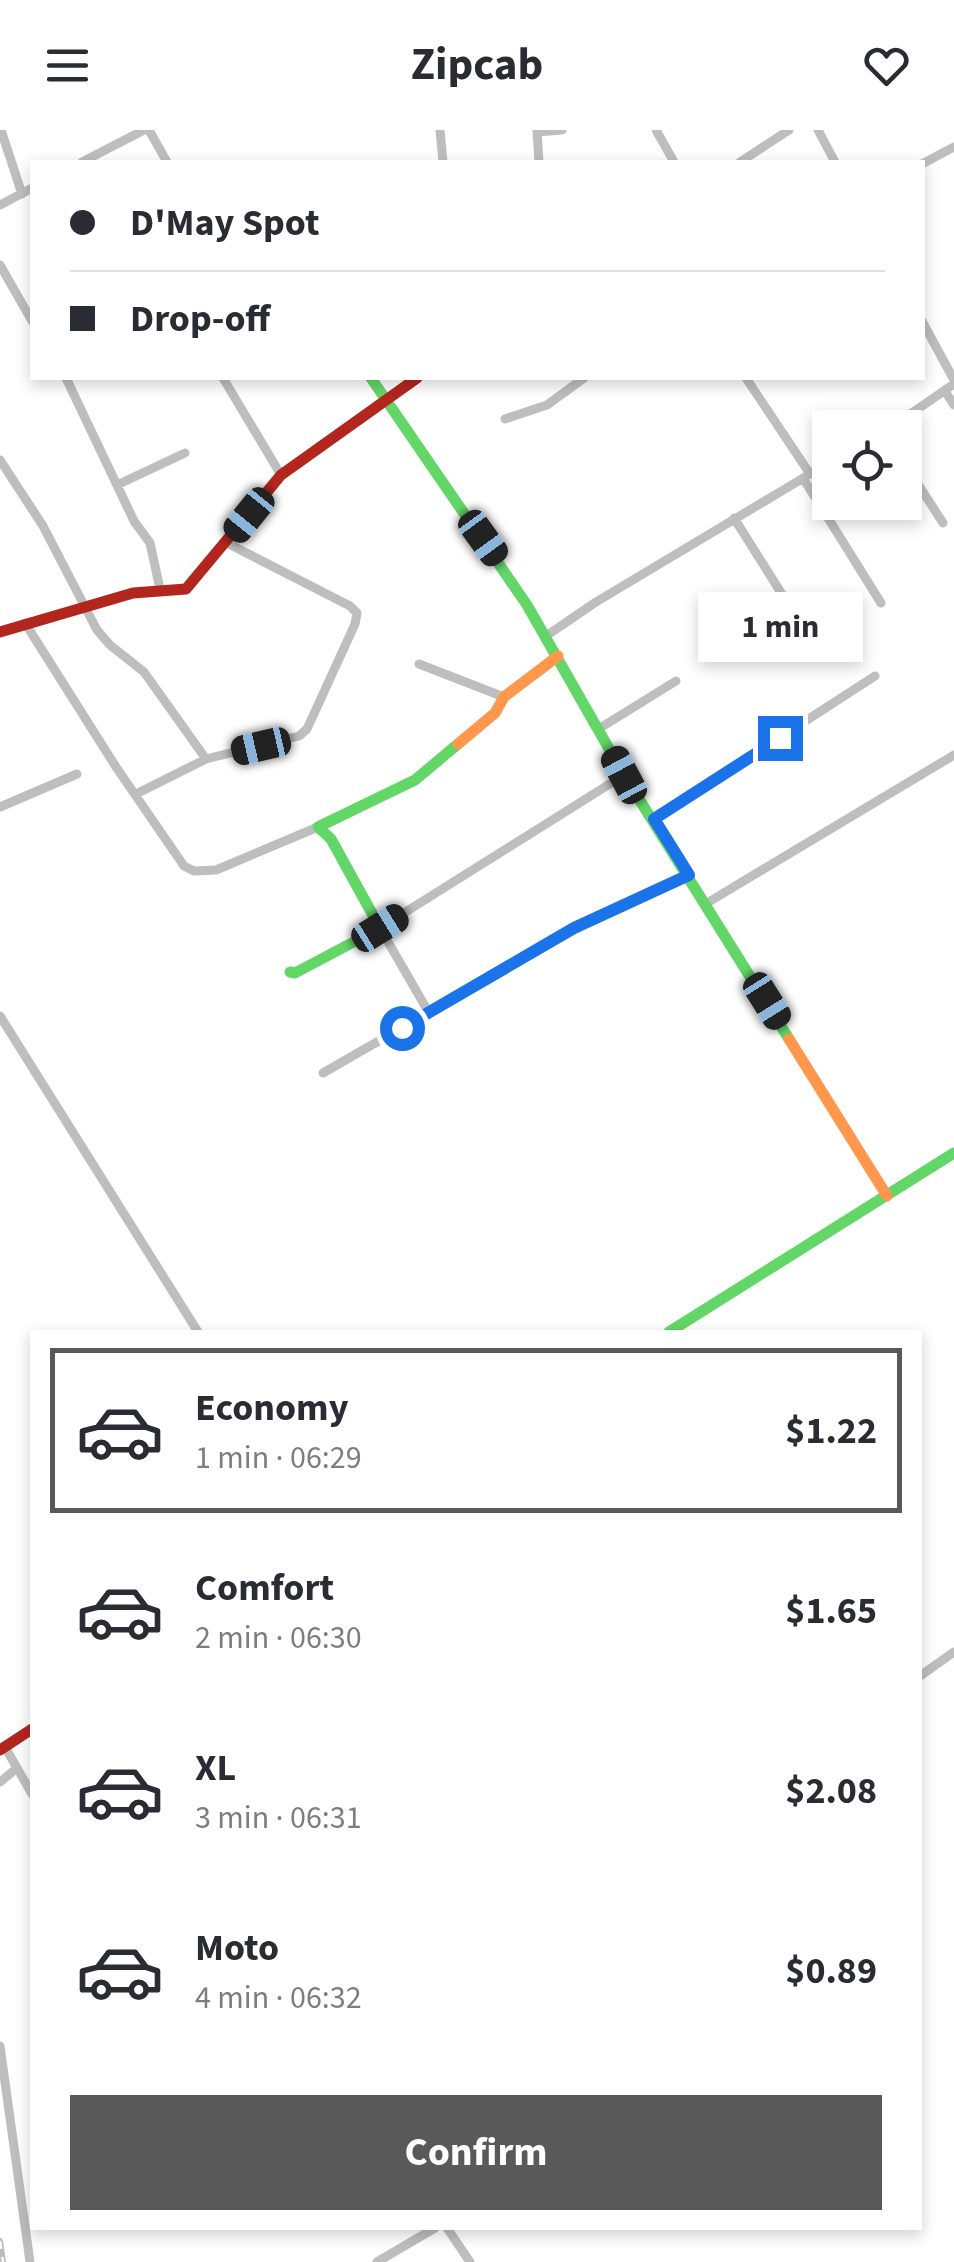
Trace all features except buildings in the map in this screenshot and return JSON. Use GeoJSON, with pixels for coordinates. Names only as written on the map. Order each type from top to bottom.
{"type":"FeatureCollection","features":[{"type":"Feature","properties":{"kind":"street"},"geometry":{"type":"LineString","coordinates":[[2,130],[22,194]]}},
{"type":"Feature","properties":{"kind":"street"},"geometry":{"type":"LineString","coordinates":[[86,160],[146,130],[165,160]]}},
{"type":"Feature","properties":{"kind":"street"},"geometry":{"type":"LineString","coordinates":[[440,130],[443,160]]}},
{"type":"Feature","properties":{"kind":"street"},"geometry":{"type":"LineString","coordinates":[[539,160],[537,131],[562,130]]}},
{"type":"Feature","properties":{"kind":"street"},"geometry":{"type":"LineString","coordinates":[[656,130],[673,160]]}},
{"type":"Feature","properties":{"kind":"street"},"geometry":{"type":"LineString","coordinates":[[743,160],[788,130]]}},
{"type":"Feature","properties":{"kind":"street"},"geometry":{"type":"LineString","coordinates":[[818,130],[833,160]]}},
{"type":"Feature","properties":{"kind":"street"},"geometry":{"type":"LineString","coordinates":[[925,162],[954,147]]}},
{"type":"Feature","properties":{"kind":"street"},"geometry":{"type":"LineString","coordinates":[[0,205],[30,189]]}},
{"type":"Feature","properties":{"kind":"street"},"geometry":{"type":"LineString","coordinates":[[0,265],[30,318]]}},
{"type":"Feature","properties":{"kind":"street"},"geometry":{"type":"LineString","coordinates":[[925,328],[951,385],[954,404]]}},
{"type":"Feature","properties":{"kind":"street"},"geometry":{"type":"LineString","coordinates":[[67,380],[153,551],[160,589]]}},
{"type":"Feature","properties":{"kind":"street"},"geometry":{"type":"LineString","coordinates":[[224,380],[281,475]]}},
{"type":"Feature","properties":{"kind":"street"},"geometry":{"type":"LineString","coordinates":[[373,380],[496,556],[558,656],[624,775],[708,903],[887,1196]]}},
{"type":"Feature","properties":{"kind":"street"},"geometry":{"type":"LineString","coordinates":[[0,632],[85,606],[160,589],[186,589],[281,475],[414,380]]}},
{"type":"Feature","properties":{"kind":"street"},"geometry":{"type":"LineString","coordinates":[[505,418],[547,405],[581,380]]}},
{"type":"Feature","properties":{"kind":"street"},"geometry":{"type":"LineString","coordinates":[[747,380],[881,604]]}},
{"type":"Feature","properties":{"kind":"street"},"geometry":{"type":"LineString","coordinates":[[916,410],[951,385]]}},
{"type":"Feature","properties":{"kind":"street"},"geometry":{"type":"LineString","coordinates":[[117,484],[186,453]]}},
{"type":"Feature","properties":{"kind":"street"},"geometry":{"type":"LineString","coordinates":[[0,460],[43,526],[104,639],[144,672],[206,759]]}},
{"type":"Feature","properties":{"kind":"street"},"geometry":{"type":"LineString","coordinates":[[546,636],[812,472]]}},
{"type":"Feature","properties":{"kind":"street"},"geometry":{"type":"LineString","coordinates":[[922,490],[943,523]]}},
{"type":"Feature","properties":{"kind":"street"},"geometry":{"type":"LineString","coordinates":[[734,518],[807,634]]}},
{"type":"Feature","properties":{"kind":"street"},"geometry":{"type":"LineString","coordinates":[[136,794],[206,759],[289,739],[307,729],[356,613],[350,606],[226,542]]}},
{"type":"Feature","properties":{"kind":"street"},"geometry":{"type":"LineString","coordinates":[[25,623],[184,866],[194,871],[216,870],[415,780],[496,713],[504,698],[558,656]]}},
{"type":"Feature","properties":{"kind":"street"},"geometry":{"type":"LineString","coordinates":[[419,664],[504,698]]}},
{"type":"Feature","properties":{"kind":"street"},"geometry":{"type":"LineString","coordinates":[[654,819],[875,676]]}},
{"type":"Feature","properties":{"kind":"street"},"geometry":{"type":"LineString","coordinates":[[600,728],[676,681]]}},
{"type":"Feature","properties":{"kind":"street"},"geometry":{"type":"LineString","coordinates":[[708,903],[954,755]]}},
{"type":"Feature","properties":{"kind":"street"},"geometry":{"type":"LineString","coordinates":[[0,807],[77,774]]}},
{"type":"Feature","properties":{"kind":"street"},"geometry":{"type":"LineString","coordinates":[[290,972],[295,973],[380,928],[624,775]]}},
{"type":"Feature","properties":{"kind":"street"},"geometry":{"type":"LineString","coordinates":[[318,827],[330,839],[429,1013]]}},
{"type":"Feature","properties":{"kind":"street"},"geometry":{"type":"LineString","coordinates":[[323,1072],[574,928],[689,875]]}},
{"type":"Feature","properties":{"kind":"street"},"geometry":{"type":"LineString","coordinates":[[0,1016],[197,1330]]}},
{"type":"Feature","properties":{"kind":"street"},"geometry":{"type":"LineString","coordinates":[[672,1330],[954,1154]]}},
{"type":"Feature","properties":{"kind":"street"},"geometry":{"type":"LineString","coordinates":[[922,1675],[954,1652]]}},
{"type":"Feature","properties":{"kind":"street"},"geometry":{"type":"LineString","coordinates":[[30,1731],[2,1749],[30,1791]]}},
{"type":"Feature","properties":{"kind":"street"},"geometry":{"type":"LineString","coordinates":[[0,1782],[17,1768]]}},
{"type":"Feature","properties":{"kind":"street"},"geometry":{"type":"LineString","coordinates":[[0,2046],[30,2262]]}},
{"type":"Feature","properties":{"kind":"street"},"geometry":{"type":"LineString","coordinates":[[378,2262],[432,2230]]}},
{"type":"Feature","properties":{"kind":"street"},"geometry":{"type":"LineString","coordinates":[[448,2230],[470,2262]]}},
{"type":"Feature","properties":{"kind":"railway"},"geometry":{"type":"LineString","coordinates":[[0,2241],[3,2262]]}},
{"type":"Feature","properties":{"kind":"traffic: fast"},"geometry":{"type":"LineString","coordinates":[[372,380],[527,605],[624,775],[789,1039]]}},
{"type":"Feature","properties":{"kind":"traffic: fast"},"geometry":{"type":"LineString","coordinates":[[290,972],[295,973],[380,928],[331,839],[318,827],[415,780],[458,744]]}},
{"type":"Feature","properties":{"kind":"traffic: fast"},"geometry":{"type":"LineString","coordinates":[[672,1330],[954,1153]]}},
{"type":"Feature","properties":{"kind":"traffic: slow"},"geometry":{"type":"LineString","coordinates":[[458,744],[495,713],[504,697],[558,656]]}},
{"type":"Feature","properties":{"kind":"traffic: slow"},"geometry":{"type":"LineString","coordinates":[[789,1039],[887,1196]]}},
{"type":"Feature","properties":{"kind":"traffic: jam"},"geometry":{"type":"LineString","coordinates":[[0,632],[133,593],[186,589],[281,475],[414,380]]}},
{"type":"Feature","properties":{"kind":"traffic: jam"},"geometry":{"type":"LineString","coordinates":[[0,1750],[30,1730]]}},
{"type":"Feature","properties":{"kind":"route"},"geometry":{"type":"LineString","coordinates":[[402,1028],[574,928],[689,875],[654,819],[780,738]]}}]}
